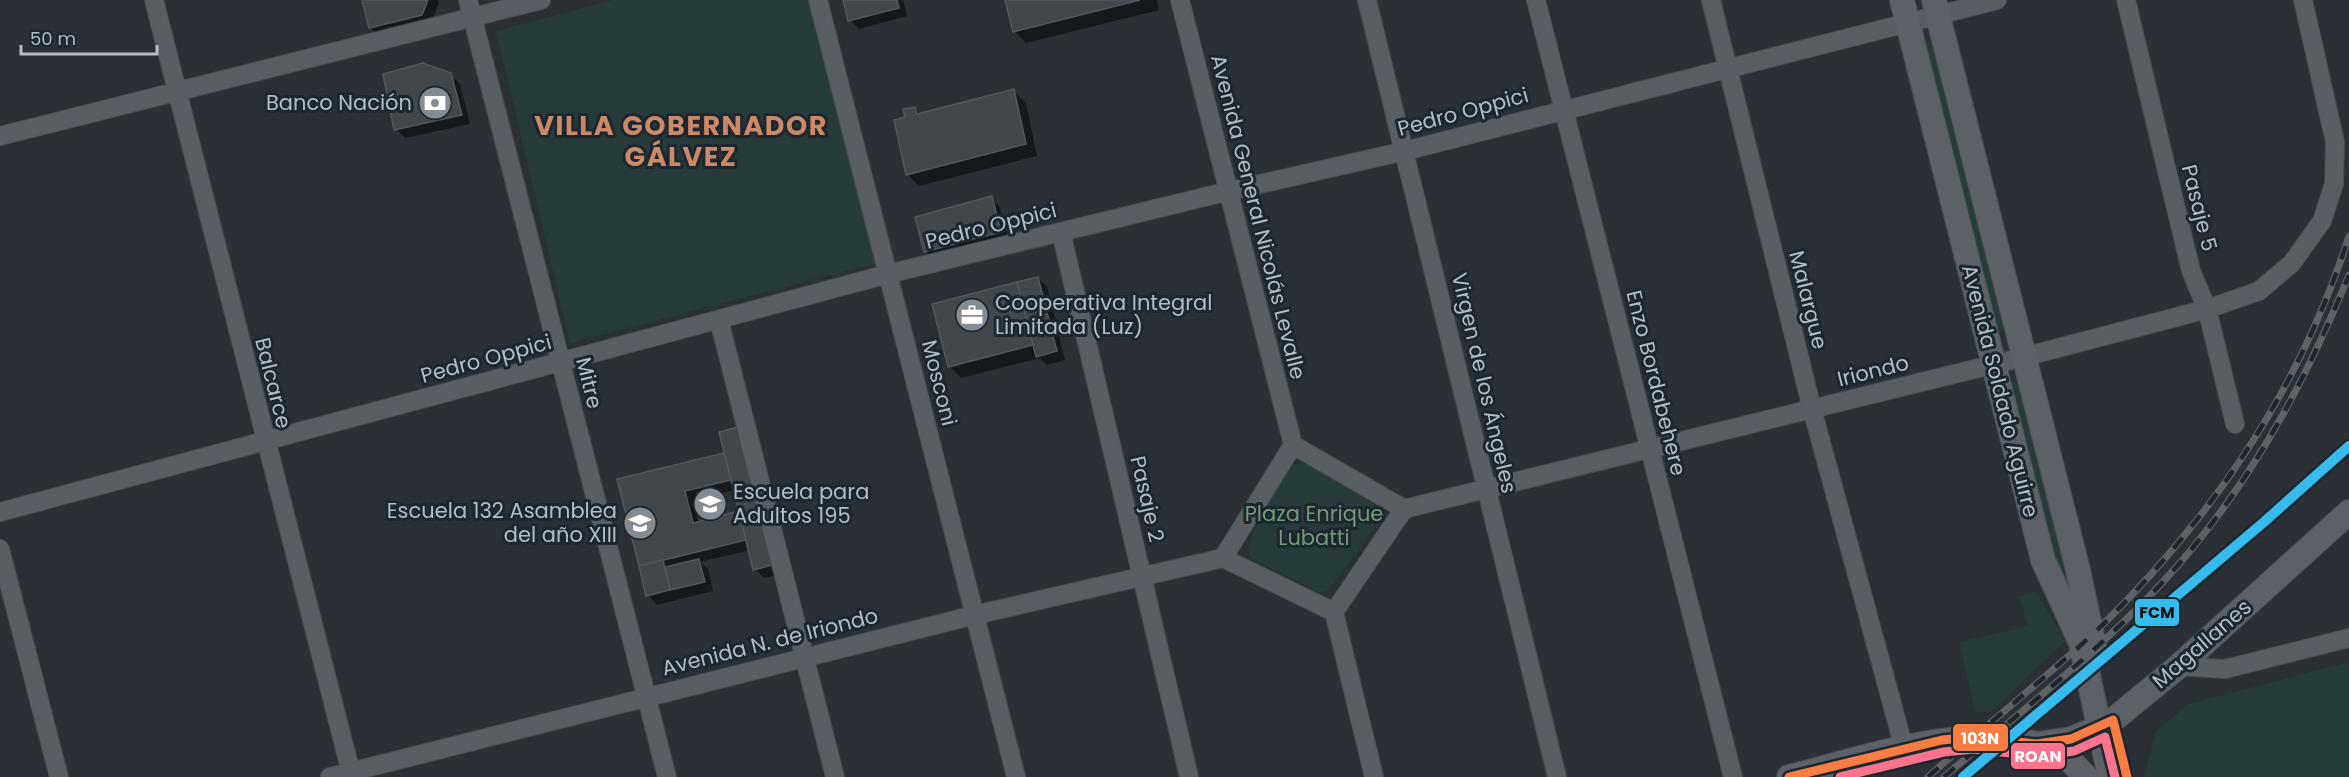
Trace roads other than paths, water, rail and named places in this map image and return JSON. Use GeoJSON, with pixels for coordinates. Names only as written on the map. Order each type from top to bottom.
{"type":"FeatureCollection","features":[{"type":"Feature","properties":{"kind":"main road","name":"Avenida Soldado Aguirre"},"geometry":{"type":"LineString","coordinates":[[1936,7],[2024,357],[2106,723],[2110,777]]}},
{"type":"Feature","properties":{"kind":"main road","name":"Avenida Soldado Aguirre"},"geometry":{"type":"LineString","coordinates":[[1905,11],[2043,560],[2081,644],[2106,723],[2127,777]]}},
{"type":"Feature","properties":{"kind":"main road","name":"Magallanes"},"geometry":{"type":"LineString","coordinates":[[2037,744],[2071,739],[2106,723],[2179,666],[2349,512]]}},
{"type":"Feature","properties":{"kind":"main road"},"geometry":{"type":"LineString","coordinates":[[1789,777],[1904,748],[1972,737],[2037,744],[2064,756],[2086,777]]}},
{"type":"Feature","properties":{"kind":"street","name":"Balcarce"},"geometry":{"type":"LineString","coordinates":[[154,0],[264,441],[351,774]]}},
{"type":"Feature","properties":{"kind":"street"},"geometry":{"type":"LineString","coordinates":[[0,136],[177,91],[470,9],[541,0]]}},
{"type":"Feature","properties":{"kind":"street","name":"Mosconi"},"geometry":{"type":"LineString","coordinates":[[818,0],[1016,777]]}},
{"type":"Feature","properties":{"kind":"street","name":"Avenida General Nicolás Levalle"},"geometry":{"type":"LineString","coordinates":[[1180,0],[1293,444]]}},
{"type":"Feature","properties":{"kind":"street","name":"Virgen de los Ángeles"},"geometry":{"type":"LineString","coordinates":[[1367,0],[1557,777]]}},
{"type":"Feature","properties":{"kind":"street","name":"Enzo Bordabehere"},"geometry":{"type":"LineString","coordinates":[[1536,0],[1733,777]]}},
{"type":"Feature","properties":{"kind":"street","name":"Malargue"},"geometry":{"type":"LineString","coordinates":[[1711,0],[1812,409],[1904,748]]}},
{"type":"Feature","properties":{"kind":"street","name":"Pedro Oppici"},"geometry":{"type":"LineString","coordinates":[[0,512],[888,274],[1228,191],[1405,151],[1728,69],[1905,11],[1997,0]]}},
{"type":"Feature","properties":{"kind":"street","name":"Pasaje 5"},"geometry":{"type":"LineString","coordinates":[[2126,0],[2191,271],[2207,309],[2235,424]]}},
{"type":"Feature","properties":{"kind":"street","name":"Iriondo"},"geometry":{"type":"LineString","coordinates":[[1404,508],[2024,357],[2207,309],[2259,291],[2292,262],[2322,221],[2334,184],[2335,142],[2303,0]]}},
{"type":"Feature","properties":{"kind":"street","name":"Mitre"},"geometry":{"type":"LineString","coordinates":[[470,9],[667,777]]}},
{"type":"Feature","properties":{"kind":"street","name":"Pasaje 2"},"geometry":{"type":"LineString","coordinates":[[1061,232],[1189,777]]}},
{"type":"Feature","properties":{"kind":"street"},"geometry":{"type":"LineString","coordinates":[[719,320],[835,777]]}},
{"type":"Feature","properties":{"kind":"street"},"geometry":{"type":"LineString","coordinates":[[1334,612],[1222,558],[1293,444],[1404,508],[1334,612],[1374,777]]}},
{"type":"Feature","properties":{"kind":"street"},"geometry":{"type":"LineString","coordinates":[[0,549],[58,777]]}},
{"type":"Feature","properties":{"kind":"street","name":"Avenida N. de Iriondo"},"geometry":{"type":"LineString","coordinates":[[330,777],[351,774],[646,696],[975,615],[1222,558]]}},
{"type":"Feature","properties":{"kind":"street"},"geometry":{"type":"LineString","coordinates":[[2179,666],[2225,669],[2349,638]]}},
{"type":"Feature","properties":{"kind":"railway"},"geometry":{"type":"LineString","coordinates":[[1928,777],[2093,634],[2175,547],[2212,500],[2246,451],[2305,348],[2329,293],[2349,236]]}},
{"type":"Feature","properties":{"kind":"railway"},"geometry":{"type":"LineString","coordinates":[[1944,777],[2110,635],[2191,550],[2219,514],[2269,438],[2312,358],[2349,275]]}},
{"type":"Feature","properties":{"kind":"place","name":"Banco Nación"},"geometry":{"type":"Point","coordinates":[435,103]}},
{"type":"Feature","properties":{"kind":"place","name":"Cooperativa Integral Limitada (Luz)"},"geometry":{"type":"Point","coordinates":[972,315]}},
{"type":"Feature","properties":{"kind":"place","name":"Escuela para Adultos 195"},"geometry":{"type":"Point","coordinates":[710,504]}},
{"type":"Feature","properties":{"kind":"place","name":"Escuela 132 Asamblea del año XIII"},"geometry":{"type":"Point","coordinates":[640,523]}},
{"type":"Feature","properties":{"kind":"district","name":"VILLA GOBERNADOR GÁLVEZ"},"geometry":{"type":"Point","coordinates":[681,142]}},
{"type":"Feature","properties":{"kind":"park label","name":"Plaza Enrique Lubatti"},"geometry":{"type":"Point","coordinates":[1314,526]}}]}
